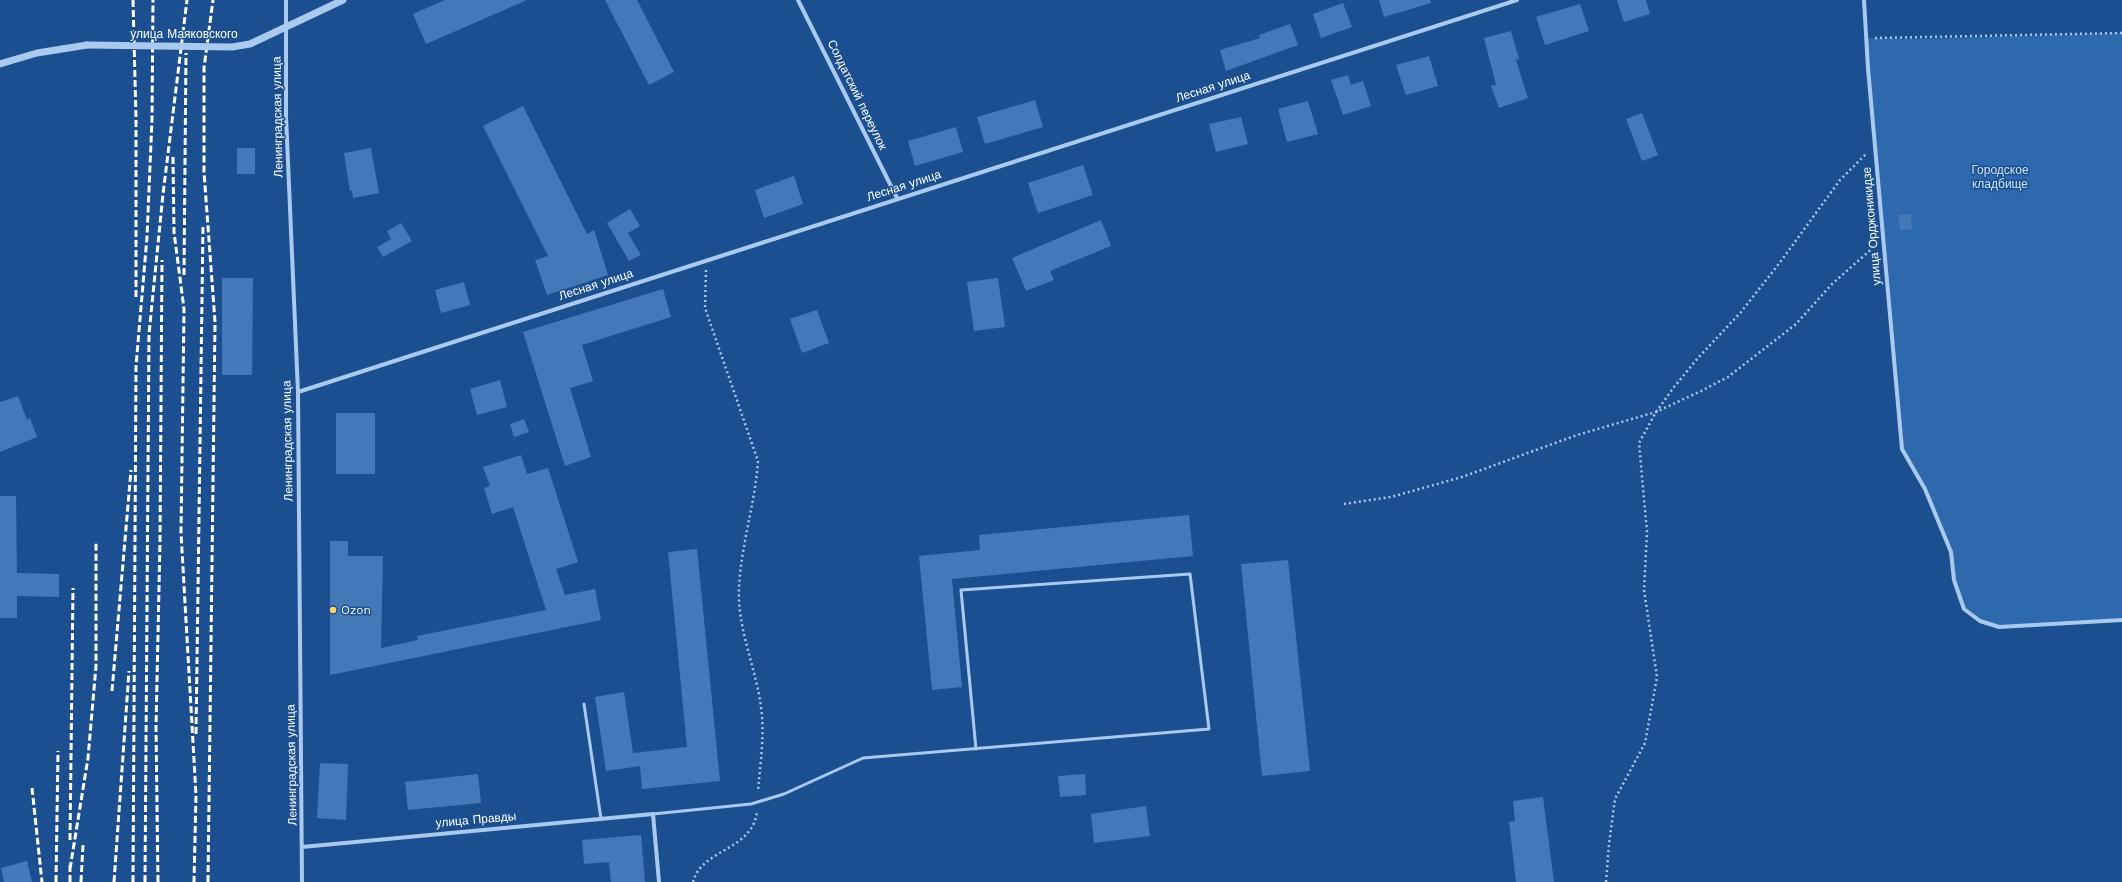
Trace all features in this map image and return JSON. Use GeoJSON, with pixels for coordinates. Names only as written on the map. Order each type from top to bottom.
{"type":"FeatureCollection","features":[{"type":"Feature","properties":{"kind":"street","name":"Ленинградская улица"},"geometry":{"type":"LineString","coordinates":[[286,0],[286,116],[298,392],[302,882]]}},
{"type":"Feature","properties":{"kind":"street","name":"улица Маяковского"},"geometry":{"type":"LineString","coordinates":[[0,64],[37,53],[87,45],[232,47],[250,44],[343,0]]}},
{"type":"Feature","properties":{"kind":"street","name":"Солдатский переулок"},"geometry":{"type":"LineString","coordinates":[[798,0],[897,198]]}},
{"type":"Feature","properties":{"kind":"street","name":"Лесная улица"},"geometry":{"type":"LineString","coordinates":[[298,392],[897,198],[1517,0]]}},
{"type":"Feature","properties":{"kind":"street","name":"улица Орджоникидзе"},"geometry":{"type":"LineString","coordinates":[[1864,0],[1875,145],[1902,449],[1925,489],[1951,552],[1954,580],[1964,609],[1980,621],[1999,627],[2122,620]]}},
{"type":"Feature","properties":{"kind":"street","name":"улица Правды"},"geometry":{"type":"LineString","coordinates":[[302,847],[653,814]]}},
{"type":"Feature","properties":{"kind":"street"},"geometry":{"type":"LineString","coordinates":[[653,814],[659,882]]}},
{"type":"Feature","properties":{"kind":"lane"},"geometry":{"type":"LineString","coordinates":[[653,814],[758,802],[784,794],[863,758],[976,749],[1209,729],[1190,574],[961,590],[976,749]]}},
{"type":"Feature","properties":{"kind":"lane"},"geometry":{"type":"LineString","coordinates":[[584,704],[601,819]]}},
{"type":"Feature","properties":{"kind":"path"},"geometry":{"type":"LineString","coordinates":[[1866,38],[1918,39],[2122,33]]}},
{"type":"Feature","properties":{"kind":"path"},"geometry":{"type":"LineString","coordinates":[[1606,882],[1608,844],[1616,799],[1644,743],[1657,677],[1644,590],[1647,532],[1639,443],[1656,412],[1698,358],[1741,312],[1781,261],[1840,180],[1875,145]]}},
{"type":"Feature","properties":{"kind":"path"},"geometry":{"type":"LineString","coordinates":[[1344,504],[1392,496],[1462,477],[1577,436],[1656,412],[1728,377],[1765,350],[1796,324],[1832,284],[1883,238]]}},
{"type":"Feature","properties":{"kind":"path"},"geometry":{"type":"LineString","coordinates":[[694,882],[710,859],[743,840],[752,829],[758,802],[763,747],[761,708],[741,620],[739,589],[757,480],[758,461],[706,308],[707,260]]}},
{"type":"Feature","properties":{"kind":"green space","name":"Городское кладбище"},"geometry":{"type":"Polygon","coordinates":[[[2122,33],[2122,620],[1999,627],[1980,621],[1964,609],[1954,580],[1951,552],[1925,489],[1902,449],[1866,38],[1918,39],[2122,33]]]}},
{"type":"Feature","properties":{"kind":"building"},"geometry":{"type":"Polygon","coordinates":[[[445,0],[527,0],[426,44],[413,14],[445,0]]]}},
{"type":"Feature","properties":{"kind":"building"},"geometry":{"type":"Polygon","coordinates":[[[605,0],[637,0],[674,72],[649,85],[605,0]]]}},
{"type":"Feature","properties":{"kind":"building"},"geometry":{"type":"Polygon","coordinates":[[[1379,0],[1430,0],[1431,3],[1384,17],[1379,0]]]}},
{"type":"Feature","properties":{"kind":"building"},"geometry":{"type":"Polygon","coordinates":[[[1617,0],[1646,0],[1650,14],[1624,22],[1617,0]]]}},
{"type":"Feature","properties":{"kind":"building"},"geometry":{"type":"Polygon","coordinates":[[[1343,3],[1352,27],[1321,38],[1313,14],[1343,3]]]}},
{"type":"Feature","properties":{"kind":"building"},"geometry":{"type":"Polygon","coordinates":[[[1580,4],[1589,31],[1545,45],[1536,17],[1580,4]]]}},
{"type":"Feature","properties":{"kind":"building"},"geometry":{"type":"Polygon","coordinates":[[[1290,24],[1298,45],[1226,71],[1220,50],[1260,38],[1259,35],[1290,24]]]}},
{"type":"Feature","properties":{"kind":"building"},"geometry":{"type":"Polygon","coordinates":[[[1511,31],[1519,59],[1516,60],[1528,98],[1499,108],[1491,86],[1496,85],[1484,38],[1511,31]]]}},
{"type":"Feature","properties":{"kind":"building"},"geometry":{"type":"Polygon","coordinates":[[[1429,56],[1438,86],[1406,95],[1396,65],[1429,56]]]}},
{"type":"Feature","properties":{"kind":"building"},"geometry":{"type":"Polygon","coordinates":[[[1348,75],[1351,85],[1363,81],[1371,106],[1343,115],[1331,80],[1348,75]]]}},
{"type":"Feature","properties":{"kind":"building"},"geometry":{"type":"Polygon","coordinates":[[[1035,100],[1043,127],[985,144],[977,117],[1035,100]]]}},
{"type":"Feature","properties":{"kind":"building"},"geometry":{"type":"Polygon","coordinates":[[[1308,101],[1318,134],[1287,142],[1278,109],[1308,101]]]}},
{"type":"Feature","properties":{"kind":"building"},"geometry":{"type":"Polygon","coordinates":[[[523,106],[587,234],[594,230],[608,275],[547,295],[535,260],[548,256],[483,126],[523,106]]]}},
{"type":"Feature","properties":{"kind":"building"},"geometry":{"type":"Polygon","coordinates":[[[1642,113],[1658,155],[1642,161],[1626,119],[1642,113]]]}},
{"type":"Feature","properties":{"kind":"building"},"geometry":{"type":"Polygon","coordinates":[[[1241,117],[1248,144],[1216,152],[1209,124],[1241,117]]]}},
{"type":"Feature","properties":{"kind":"building"},"geometry":{"type":"Polygon","coordinates":[[[956,127],[963,152],[915,166],[908,141],[956,127]]]}},
{"type":"Feature","properties":{"kind":"building"},"geometry":{"type":"Polygon","coordinates":[[[237,148],[255,148],[255,174],[237,174],[237,148]]]}},
{"type":"Feature","properties":{"kind":"building"},"geometry":{"type":"Polygon","coordinates":[[[371,148],[379,193],[353,198],[352,191],[350,191],[344,153],[371,148]]]}},
{"type":"Feature","properties":{"kind":"building"},"geometry":{"type":"Polygon","coordinates":[[[1083,165],[1093,195],[1038,213],[1028,183],[1083,165]]]}},
{"type":"Feature","properties":{"kind":"building"},"geometry":{"type":"Polygon","coordinates":[[[794,176],[803,204],[764,218],[755,190],[794,176]]]}},
{"type":"Feature","properties":{"kind":"building"},"geometry":{"type":"Polygon","coordinates":[[[630,209],[640,226],[628,233],[641,255],[629,261],[607,223],[630,209]]]}},
{"type":"Feature","properties":{"kind":"building"},"geometry":{"type":"Polygon","coordinates":[[[1911,214],[1912,229],[1900,230],[1898,215],[1911,214]]]}},
{"type":"Feature","properties":{"kind":"building"},"geometry":{"type":"Polygon","coordinates":[[[1101,220],[1111,246],[1050,271],[1054,280],[1026,291],[1012,258],[1101,220]]]}},
{"type":"Feature","properties":{"kind":"building"},"geometry":{"type":"Polygon","coordinates":[[[401,223],[412,241],[383,257],[377,247],[391,239],[387,231],[401,223]]]}},
{"type":"Feature","properties":{"kind":"building"},"geometry":{"type":"Polygon","coordinates":[[[222,278],[253,278],[252,375],[222,375],[222,278]]]}},
{"type":"Feature","properties":{"kind":"building"},"geometry":{"type":"Polygon","coordinates":[[[998,278],[1005,327],[974,331],[967,282],[998,278]]]}},
{"type":"Feature","properties":{"kind":"building"},"geometry":{"type":"Polygon","coordinates":[[[464,282],[470,305],[441,313],[435,290],[464,282]]]}},
{"type":"Feature","properties":{"kind":"building"},"geometry":{"type":"Polygon","coordinates":[[[663,289],[671,317],[582,345],[593,381],[570,388],[591,457],[565,466],[523,332],[663,289]]]}},
{"type":"Feature","properties":{"kind":"building"},"geometry":{"type":"Polygon","coordinates":[[[817,310],[829,343],[802,353],[790,319],[817,310]]]}},
{"type":"Feature","properties":{"kind":"building"},"geometry":{"type":"Polygon","coordinates":[[[500,380],[507,407],[477,415],[470,389],[500,380]]]}},
{"type":"Feature","properties":{"kind":"building"},"geometry":{"type":"Polygon","coordinates":[[[18,396],[27,420],[30,418],[37,437],[0,452],[0,402],[18,396]]]}},
{"type":"Feature","properties":{"kind":"building"},"geometry":{"type":"Polygon","coordinates":[[[336,413],[375,413],[375,474],[336,474],[336,413]]]}},
{"type":"Feature","properties":{"kind":"building"},"geometry":{"type":"Polygon","coordinates":[[[524,419],[529,432],[514,437],[510,424],[524,419]]]}},
{"type":"Feature","properties":{"kind":"building"},"geometry":{"type":"Polygon","coordinates":[[[521,455],[527,474],[548,468],[578,562],[556,569],[565,595],[595,589],[601,620],[330,675],[330,541],[348,541],[348,556],[383,556],[381,648],[418,640],[417,636],[546,610],[513,507],[492,514],[484,488],[490,486],[483,467],[521,455]]]}},
{"type":"Feature","properties":{"kind":"building"},"geometry":{"type":"Polygon","coordinates":[[[0,496],[16,496],[17,573],[59,574],[59,597],[17,596],[17,618],[0,618],[0,496]]]}},
{"type":"Feature","properties":{"kind":"building"},"geometry":{"type":"Polygon","coordinates":[[[1189,515],[1193,556],[952,579],[962,687],[932,690],[919,556],[980,550],[979,535],[1189,515]]]}},
{"type":"Feature","properties":{"kind":"building"},"geometry":{"type":"Polygon","coordinates":[[[697,549],[720,781],[642,789],[640,766],[606,771],[595,697],[624,692],[633,753],[687,747],[668,552],[697,549]]]}},
{"type":"Feature","properties":{"kind":"building"},"geometry":{"type":"Polygon","coordinates":[[[1288,560],[1310,771],[1262,776],[1241,564],[1288,560]]]}},
{"type":"Feature","properties":{"kind":"building"},"geometry":{"type":"Polygon","coordinates":[[[320,763],[348,764],[346,820],[317,818],[320,763]]]}},
{"type":"Feature","properties":{"kind":"building"},"geometry":{"type":"Polygon","coordinates":[[[478,774],[481,803],[408,810],[405,782],[478,774]]]}},
{"type":"Feature","properties":{"kind":"building"},"geometry":{"type":"Polygon","coordinates":[[[1085,774],[1086,795],[1060,797],[1058,776],[1085,774]]]}},
{"type":"Feature","properties":{"kind":"building"},"geometry":{"type":"Polygon","coordinates":[[[1543,797],[1554,882],[1516,882],[1509,822],[1515,821],[1513,801],[1543,797]]]}},
{"type":"Feature","properties":{"kind":"building"},"geometry":{"type":"Polygon","coordinates":[[[1146,806],[1150,836],[1094,843],[1091,814],[1146,806]]]}},
{"type":"Feature","properties":{"kind":"building"},"geometry":{"type":"Polygon","coordinates":[[[641,835],[645,882],[611,882],[609,862],[584,864],[582,840],[641,835]]]}},
{"type":"Feature","properties":{"kind":"building"},"geometry":{"type":"Polygon","coordinates":[[[27,861],[32,882],[4,882],[1,868],[27,861]]]}},
{"type":"Feature","properties":{"kind":"railway"},"geometry":{"type":"LineString","coordinates":[[133,0],[136,119],[136,300]]}},
{"type":"Feature","properties":{"kind":"railway"},"geometry":{"type":"LineString","coordinates":[[133,882],[136,366],[147,237],[152,119],[153,0]]}},
{"type":"Feature","properties":{"kind":"railway"},"geometry":{"type":"LineString","coordinates":[[145,882],[149,334],[163,194],[187,0]]}},
{"type":"Feature","properties":{"kind":"railway"},"geometry":{"type":"LineString","coordinates":[[208,882],[215,322],[204,172],[204,68],[213,0]]}},
{"type":"Feature","properties":{"kind":"railway"},"geometry":{"type":"LineString","coordinates":[[184,275],[186,53]]}},
{"type":"Feature","properties":{"kind":"railway"},"geometry":{"type":"LineString","coordinates":[[173,157],[174,232],[184,309],[181,533],[196,795],[194,882]]}},
{"type":"Feature","properties":{"kind":"railway"},"geometry":{"type":"LineString","coordinates":[[196,734],[203,226]]}},
{"type":"Feature","properties":{"kind":"railway"},"geometry":{"type":"LineString","coordinates":[[158,882],[156,727],[160,541],[162,260]]}},
{"type":"Feature","properties":{"kind":"railway"},"geometry":{"type":"LineString","coordinates":[[112,691],[131,470]]}},
{"type":"Feature","properties":{"kind":"railway"},"geometry":{"type":"LineString","coordinates":[[70,869],[88,758],[96,666],[96,541]]}},
{"type":"Feature","properties":{"kind":"railway"},"geometry":{"type":"LineString","coordinates":[[70,840],[73,588]]}},
{"type":"Feature","properties":{"kind":"railway"},"geometry":{"type":"LineString","coordinates":[[114,882],[129,671]]}},
{"type":"Feature","properties":{"kind":"railway"},"geometry":{"type":"LineString","coordinates":[[56,882],[58,751]]}},
{"type":"Feature","properties":{"kind":"railway"},"geometry":{"type":"LineString","coordinates":[[32,788],[42,882]]}},
{"type":"Feature","properties":{"kind":"railway"},"geometry":{"type":"LineString","coordinates":[[81,882],[83,845]]}},
{"type":"Feature","properties":{"kind":"railway"},"geometry":{"type":"LineString","coordinates":[[70,864],[70,882]]}},
{"type":"Feature","properties":{"kind":"place","name":"Ozon"},"geometry":{"type":"Point","coordinates":[333,610]}}]}
